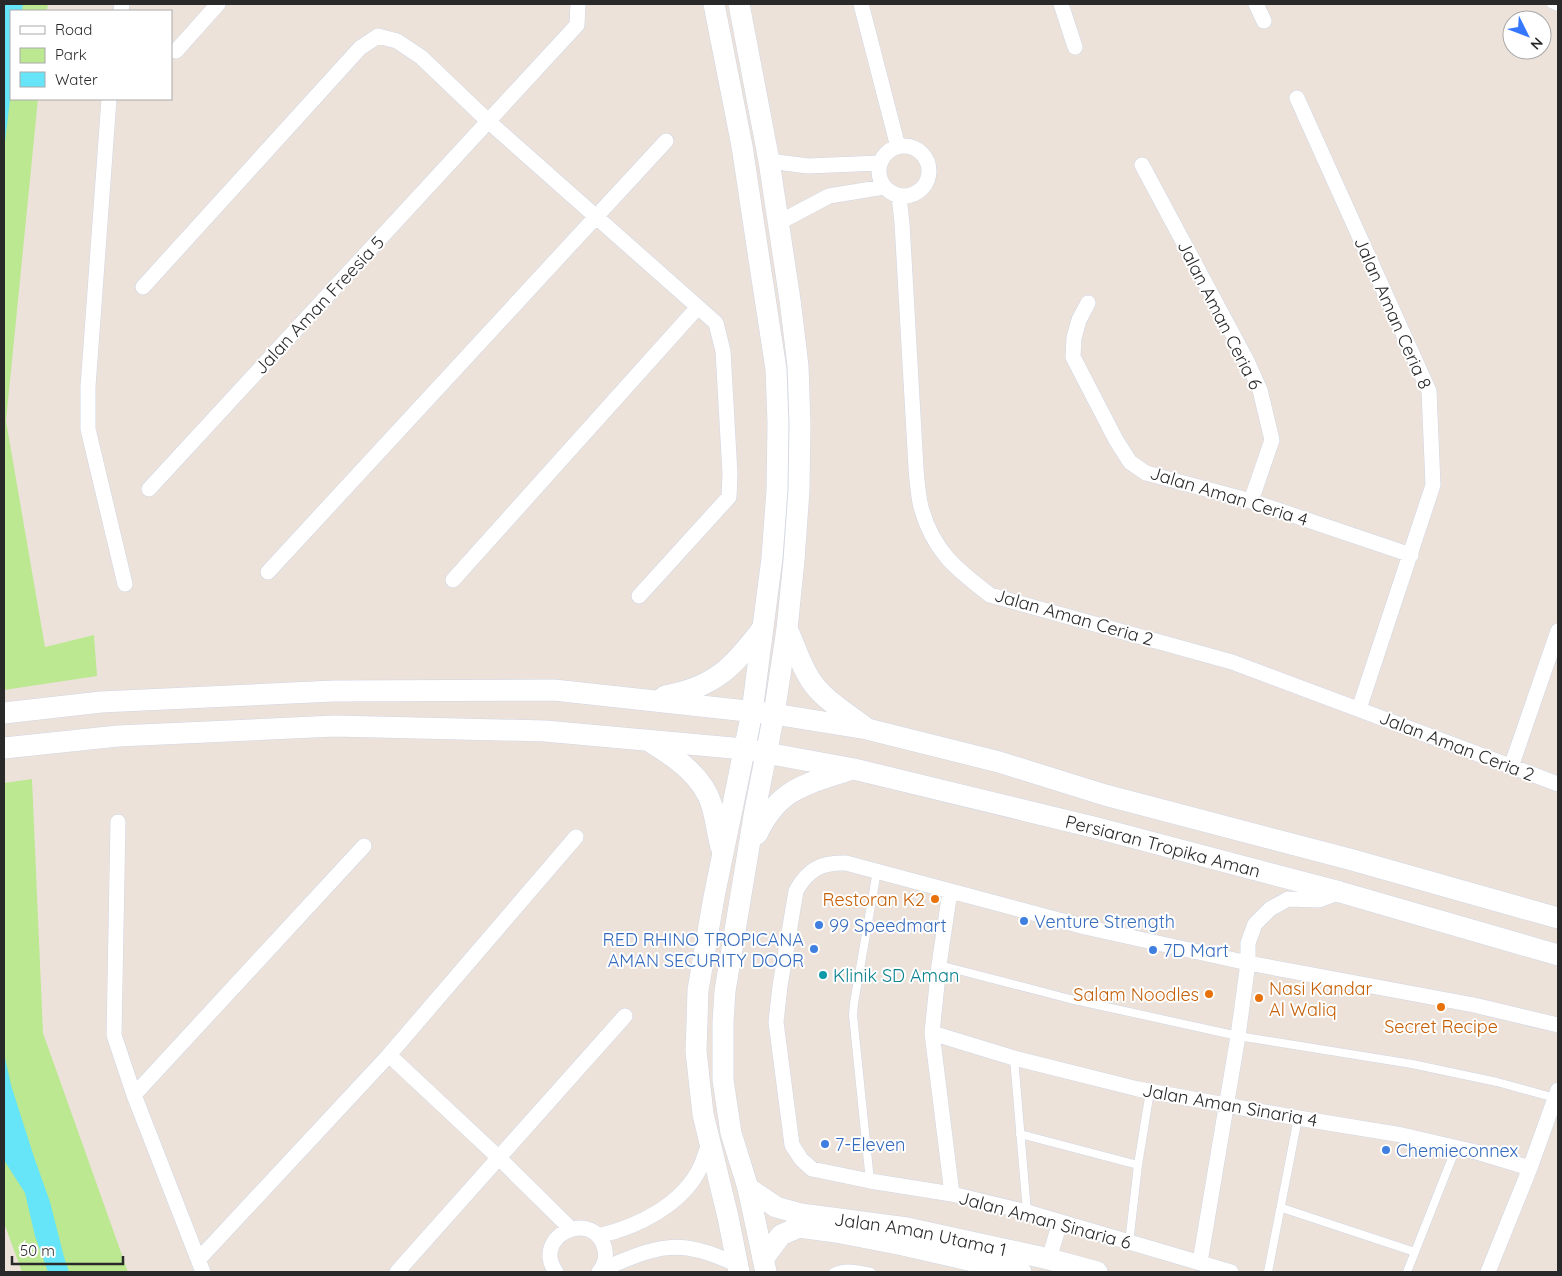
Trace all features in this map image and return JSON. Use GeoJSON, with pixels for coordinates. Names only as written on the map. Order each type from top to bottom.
{"type":"FeatureCollection","features":[{"type":"Feature","properties":{"kind":"main road"},"geometry":{"type":"LineString","coordinates":[[714,4],[742,146],[776,369],[778,423],[777,490],[772,558],[752,712],[714,897],[698,990],[696,1023],[696,1051],[703,1114],[738,1269]]}},
{"type":"Feature","properties":{"kind":"main road"},"geometry":{"type":"LineString","coordinates":[[739,4],[769,161],[798,366],[800,424],[797,520],[787,629],[774,714],[748,852],[725,991],[723,1022],[723,1080],[731,1133],[748,1188],[765,1266]]}},
{"type":"Feature","properties":{"kind":"main road"},"geometry":{"type":"LineString","coordinates":[[646,700],[672,695],[706,684],[731,667],[741,657],[763,627]]}},
{"type":"Feature","properties":{"kind":"main road"},"geometry":{"type":"LineString","coordinates":[[787,629],[805,671],[815,687],[867,729]]}},
{"type":"Feature","properties":{"kind":"main road","name":"Persiaran Tropika Aman"},"geometry":{"type":"LineString","coordinates":[[4,713],[120,701],[334,691],[554,690],[774,714],[867,729],[999,762],[1105,795],[1358,862],[1558,918]]}},
{"type":"Feature","properties":{"kind":"main road","name":"Persiaran Tropika Aman"},"geometry":{"type":"LineString","coordinates":[[4,748],[118,736],[335,726],[545,731],[744,749],[854,769],[1097,828],[1340,892],[1558,955]]}},
{"type":"Feature","properties":{"kind":"main road"},"geometry":{"type":"LineString","coordinates":[[650,742],[670,754],[703,786],[712,805],[716,829],[723,852]]}},
{"type":"Feature","properties":{"kind":"main road"},"geometry":{"type":"LineString","coordinates":[[748,852],[768,813],[791,792],[806,783],[854,769]]}},
{"type":"Feature","properties":{"kind":"main road","name":"Jalan Aman Utama 1"},"geometry":{"type":"LineString","coordinates":[[748,1188],[776,1207],[800,1214],[907,1228],[1054,1265],[1097,1272]]}},
{"type":"Feature","properties":{"kind":"main road","name":"Jalan Aman Utama 1"},"geometry":{"type":"LineString","coordinates":[[765,1266],[781,1234],[799,1227],[903,1245],[1017,1271]]}},
{"type":"Feature","properties":{"kind":"street"},"geometry":{"type":"LineString","coordinates":[[176,51],[218,4]]}},
{"type":"Feature","properties":{"kind":"street","name":"Jalan Aman Freesia 5"},"geometry":{"type":"LineString","coordinates":[[149,489],[577,24],[578,4]]}},
{"type":"Feature","properties":{"kind":"street"},"geometry":{"type":"LineString","coordinates":[[861,4],[898,147]]}},
{"type":"Feature","properties":{"kind":"street"},"geometry":{"type":"LineString","coordinates":[[1061,4],[1075,47]]}},
{"type":"Feature","properties":{"kind":"street"},"geometry":{"type":"LineString","coordinates":[[1256,4],[1264,21]]}},
{"type":"Feature","properties":{"kind":"street"},"geometry":{"type":"LineString","coordinates":[[143,287],[360,48],[378,36],[397,41],[421,57],[488,121],[716,324],[723,351],[730,474],[729,497],[639,596]]}},
{"type":"Feature","properties":{"kind":"street","name":"Jalan Aman Ceria 8"},"geometry":{"type":"LineString","coordinates":[[1297,98],[1429,391],[1433,485],[1359,709]]}},
{"type":"Feature","properties":{"kind":"street"},"geometry":{"type":"LineString","coordinates":[[109,100],[88,387],[88,429],[125,584]]}},
{"type":"Feature","properties":{"kind":"street"},"geometry":{"type":"LineString","coordinates":[[268,572],[666,140]]}},
{"type":"Feature","properties":{"kind":"street"},"geometry":{"type":"LineString","coordinates":[[898,147],[914,148],[921,152],[929,167],[927,183],[922,190],[907,197],[890,193],[880,180],[878,171],[880,163],[890,150],[898,147]]}},
{"type":"Feature","properties":{"kind":"street"},"geometry":{"type":"LineString","coordinates":[[769,161],[808,166],[880,163]]}},
{"type":"Feature","properties":{"kind":"street","name":"Jalan Aman Ceria 6"},"geometry":{"type":"LineString","coordinates":[[1142,165],[1248,362],[1260,390],[1272,440],[1251,500]]}},
{"type":"Feature","properties":{"kind":"street"},"geometry":{"type":"LineString","coordinates":[[778,223],[829,196],[884,187]]}},
{"type":"Feature","properties":{"kind":"street","name":"Jalan Aman Ceria 2"},"geometry":{"type":"LineString","coordinates":[[898,196],[902,223],[916,468],[921,506],[934,542],[943,555],[963,574],[990,595],[1232,662],[1558,784]]}},
{"type":"Feature","properties":{"kind":"street","name":"Jalan Aman Ceria 4"},"geometry":{"type":"LineString","coordinates":[[1088,303],[1079,320],[1074,338],[1073,358],[1116,440],[1130,462],[1146,473],[1251,500],[1411,555]]}},
{"type":"Feature","properties":{"kind":"street"},"geometry":{"type":"LineString","coordinates":[[453,580],[698,307]]}},
{"type":"Feature","properties":{"kind":"street"},"geometry":{"type":"LineString","coordinates":[[1510,767],[1558,631]]}},
{"type":"Feature","properties":{"kind":"street"},"geometry":{"type":"LineString","coordinates":[[1547,663],[1558,675]]}},
{"type":"Feature","properties":{"kind":"street"},"geometry":{"type":"LineString","coordinates":[[118,822],[114,1035],[134,1096],[201,1266],[389,1055],[576,837]]}},
{"type":"Feature","properties":{"kind":"street"},"geometry":{"type":"LineString","coordinates":[[134,1096],[364,846]]}},
{"type":"Feature","properties":{"kind":"street","name":"Jalan Aman Sinaria 6"},"geometry":{"type":"LineString","coordinates":[[873,870],[846,863],[825,864],[812,871],[802,880],[796,891],[776,1022],[789,1129],[792,1145],[801,1159],[812,1169],[870,1181],[952,1194],[1027,1212],[1231,1272]]}},
{"type":"Feature","properties":{"kind":"street"},"geometry":{"type":"LineString","coordinates":[[873,870],[1085,927],[1248,963],[1474,1005],[1558,1025]]}},
{"type":"Feature","properties":{"kind":"street"},"geometry":{"type":"LineString","coordinates":[[950,891],[939,965],[932,1033],[952,1194]]}},
{"type":"Feature","properties":{"kind":"street"},"geometry":{"type":"LineString","coordinates":[[1200,1262],[1238,1036],[1248,963],[1248,943],[1255,924],[1270,909],[1288,899],[1319,900],[1340,892]]}},
{"type":"Feature","properties":{"kind":"street"},"geometry":{"type":"LineString","coordinates":[[397,1272],[625,1016]]}},
{"type":"Feature","properties":{"kind":"street","name":"Jalan Aman Sinaria 4"},"geometry":{"type":"LineString","coordinates":[[932,1033],[1014,1058],[1150,1091],[1402,1135],[1530,1168]]}},
{"type":"Feature","properties":{"kind":"street"},"geometry":{"type":"LineString","coordinates":[[389,1055],[498,1157],[571,1229]]}},
{"type":"Feature","properties":{"kind":"street"},"geometry":{"type":"LineString","coordinates":[[1488,1272],[1530,1168],[1557,1094]]}},
{"type":"Feature","properties":{"kind":"street"},"geometry":{"type":"LineString","coordinates":[[598,1236],[616,1232],[659,1212],[682,1192],[700,1168],[710,1140]]}},
{"type":"Feature","properties":{"kind":"street"},"geometry":{"type":"LineString","coordinates":[[1017,1271],[1054,1265],[1060,1222]]}},
{"type":"Feature","properties":{"kind":"street"},"geometry":{"type":"LineString","coordinates":[[556,1272],[551,1262],[551,1248],[559,1236],[571,1229],[585,1229],[598,1236],[605,1249],[604,1263],[600,1271]]}},
{"type":"Feature","properties":{"kind":"street"},"geometry":{"type":"LineString","coordinates":[[600,1271],[642,1253],[666,1247],[696,1249],[720,1257],[738,1269]]}},
{"type":"Feature","properties":{"kind":"lane"},"geometry":{"type":"LineString","coordinates":[[1551,4],[1558,6]]}},
{"type":"Feature","properties":{"kind":"lane"},"geometry":{"type":"LineString","coordinates":[[870,1181],[853,1015],[873,870]]}},
{"type":"Feature","properties":{"kind":"lane"},"geometry":{"type":"LineString","coordinates":[[939,965],[1070,1000],[1238,1036],[1412,1064],[1557,1094]]}},
{"type":"Feature","properties":{"kind":"lane"},"geometry":{"type":"LineString","coordinates":[[1014,1058],[1027,1212]]}},
{"type":"Feature","properties":{"kind":"lane"},"geometry":{"type":"LineString","coordinates":[[1129,1243],[1138,1165],[1150,1091]]}},
{"type":"Feature","properties":{"kind":"lane"},"geometry":{"type":"LineString","coordinates":[[1268,1272],[1282,1208],[1298,1118]]}},
{"type":"Feature","properties":{"kind":"lane"},"geometry":{"type":"LineString","coordinates":[[1020,1134],[1138,1165]]}},
{"type":"Feature","properties":{"kind":"lane"},"geometry":{"type":"LineString","coordinates":[[1407,1272],[1456,1148]]}},
{"type":"Feature","properties":{"kind":"lane"},"geometry":{"type":"LineString","coordinates":[[1282,1208],[1415,1252]]}},
{"type":"Feature","properties":{"kind":"lane"},"geometry":{"type":"LineString","coordinates":[[833,1272],[839,1269],[853,1268],[871,1272]]}},
{"type":"Feature","properties":{"kind":"green space"},"geometry":{"type":"Polygon","coordinates":[[[4,4],[48,4],[47,10],[10,10],[10,100],[38,100],[6,421],[45,647],[94,635],[97,676],[4,690],[4,4]]]}},
{"type":"Feature","properties":{"kind":"green space"},"geometry":{"type":"Polygon","coordinates":[[[32,779],[43,1033],[128,1272],[22,1272],[4,1223],[4,783],[32,779]]]}},
{"type":"Feature","properties":{"kind":"water"},"geometry":{"type":"Polygon","coordinates":[[[5,4],[23,4],[22,10],[10,10],[10,100],[4,150],[5,4]]]}},
{"type":"Feature","properties":{"kind":"water"},"geometry":{"type":"Polygon","coordinates":[[[4,1053],[11,1085],[50,1202],[69,1272],[48,1272],[35,1236],[25,1193],[4,1160],[4,1053]]]}},
{"type":"Feature","properties":{"kind":"place","name":"Restoran K2"},"geometry":{"type":"Point","coordinates":[935,899]}},
{"type":"Feature","properties":{"kind":"place","name":"Venture Strength"},"geometry":{"type":"Point","coordinates":[1024,921]}},
{"type":"Feature","properties":{"kind":"place","name":"99 Speedmart"},"geometry":{"type":"Point","coordinates":[819,925]}},
{"type":"Feature","properties":{"kind":"place","name":"RED RHINO TROPICANA AMAN SECURITY DOOR"},"geometry":{"type":"Point","coordinates":[814,949]}},
{"type":"Feature","properties":{"kind":"place","name":"7D Mart"},"geometry":{"type":"Point","coordinates":[1153,950]}},
{"type":"Feature","properties":{"kind":"place","name":"Klinik SD Aman"},"geometry":{"type":"Point","coordinates":[823,975]}},
{"type":"Feature","properties":{"kind":"place","name":"Salam Noodles"},"geometry":{"type":"Point","coordinates":[1209,994]}},
{"type":"Feature","properties":{"kind":"place","name":"Nasi Kandar Al Waliq"},"geometry":{"type":"Point","coordinates":[1259,998]}},
{"type":"Feature","properties":{"kind":"place","name":"Secret Recipe"},"geometry":{"type":"Point","coordinates":[1441,1007]}},
{"type":"Feature","properties":{"kind":"place","name":"7-Eleven"},"geometry":{"type":"Point","coordinates":[825,1144]}},
{"type":"Feature","properties":{"kind":"place","name":"Chemieconnex"},"geometry":{"type":"Point","coordinates":[1386,1150]}}]}
